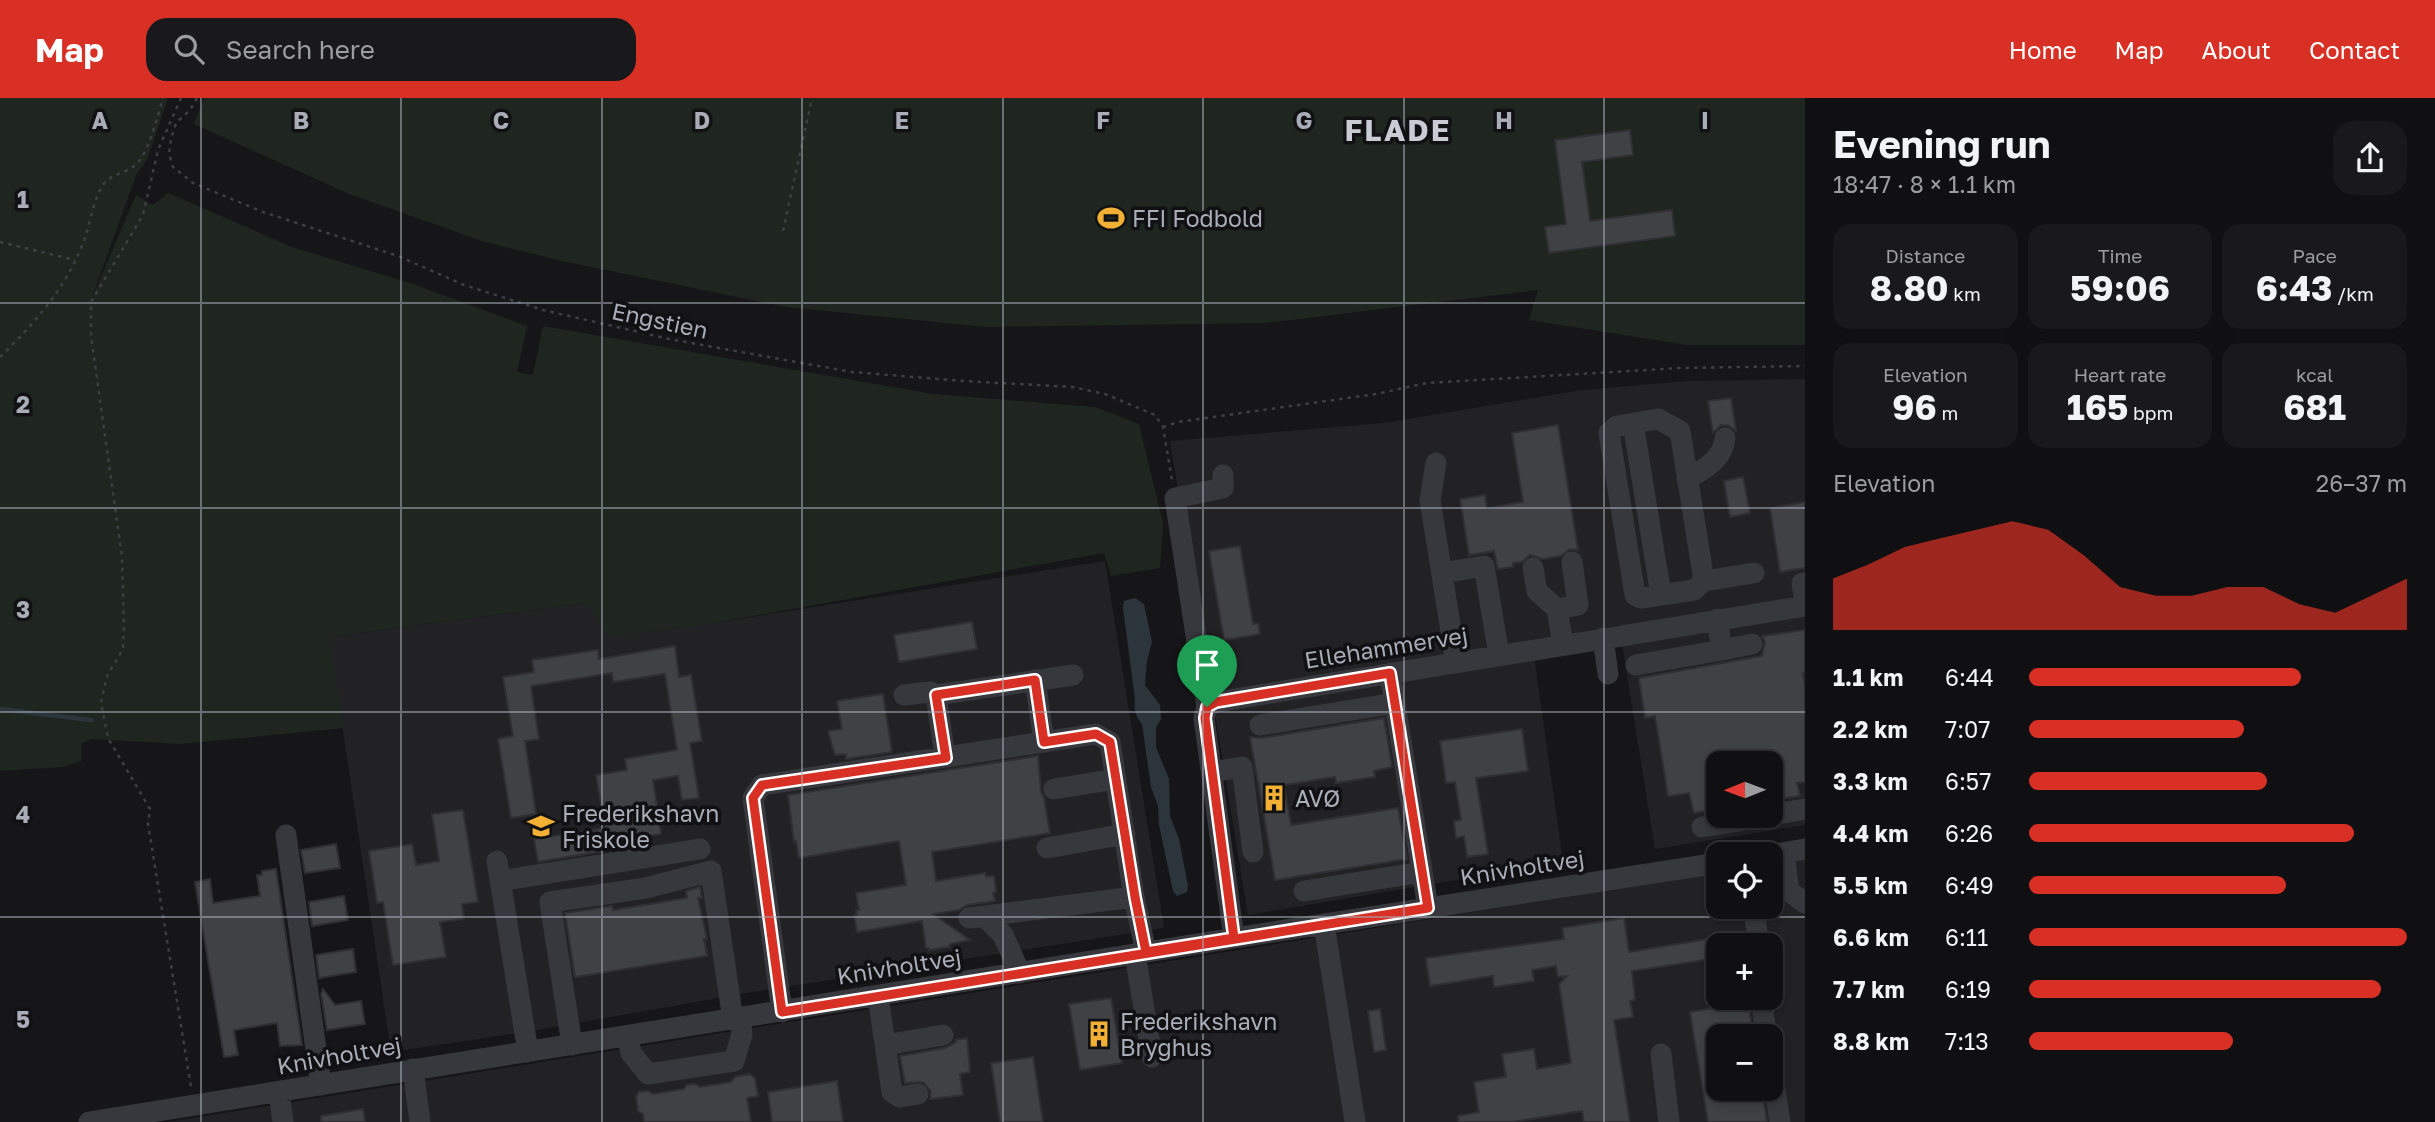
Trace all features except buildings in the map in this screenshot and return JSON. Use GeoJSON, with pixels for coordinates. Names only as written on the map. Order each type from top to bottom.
{"type":"FeatureCollection","features":[{"type":"Feature","properties":{"kind":"street"},"geometry":{"type":"LineString","coordinates":[[1704,581],[1680,431],[1658,419],[1617,426],[1609,433],[1635,595],[1641,598],[1694,590],[1704,581],[1754,573]]}},
{"type":"Feature","properties":{"kind":"street"},"geometry":{"type":"LineString","coordinates":[[1687,479],[1712,464],[1724,446],[1725,438]]}},
{"type":"Feature","properties":{"kind":"street"},"geometry":{"type":"LineString","coordinates":[[1436,463],[1430,500],[1456,662]]}},
{"type":"Feature","properties":{"kind":"street"},"geometry":{"type":"LineString","coordinates":[[1223,475],[1223,488],[1175,498],[1207,707],[1205,718],[1234,938]]}},
{"type":"Feature","properties":{"kind":"street"},"geometry":{"type":"LineString","coordinates":[[1557,609],[1578,605],[1572,562]]}},
{"type":"Feature","properties":{"kind":"street"},"geometry":{"type":"LineString","coordinates":[[1441,573],[1484,566],[1499,655]]}},
{"type":"Feature","properties":{"kind":"street"},"geometry":{"type":"LineString","coordinates":[[1533,568],[1537,591],[1557,609],[1563,645]]}},
{"type":"Feature","properties":{"kind":"street"},"geometry":{"type":"LineString","coordinates":[[1805,583],[1802,583],[1805,603]]}},
{"type":"Feature","properties":{"kind":"street","name":"Ellehammervej"},"geometry":{"type":"LineString","coordinates":[[1207,707],[1216,702],[1717,620],[1805,603]]}},
{"type":"Feature","properties":{"kind":"street"},"geometry":{"type":"LineString","coordinates":[[1717,620],[1722,650]]}},
{"type":"Feature","properties":{"kind":"street"},"geometry":{"type":"LineString","coordinates":[[1603,638],[1608,674]]}},
{"type":"Feature","properties":{"kind":"street"},"geometry":{"type":"LineString","coordinates":[[1636,665],[1752,645]]}},
{"type":"Feature","properties":{"kind":"street"},"geometry":{"type":"LineString","coordinates":[[1390,673],[1428,908]]}},
{"type":"Feature","properties":{"kind":"street"},"geometry":{"type":"LineString","coordinates":[[904,695],[930,692],[936,695],[1073,674]]}},
{"type":"Feature","properties":{"kind":"street"},"geometry":{"type":"LineString","coordinates":[[1035,680],[1044,742]]}},
{"type":"Feature","properties":{"kind":"street"},"geometry":{"type":"LineString","coordinates":[[936,695],[946,758]]}},
{"type":"Feature","properties":{"kind":"street"},"geometry":{"type":"LineString","coordinates":[[1261,724],[1395,703]]}},
{"type":"Feature","properties":{"kind":"street"},"geometry":{"type":"LineString","coordinates":[[782,1012],[753,798],[762,785],[1096,734],[1110,742],[1135,897],[1152,1057]]}},
{"type":"Feature","properties":{"kind":"street"},"geometry":{"type":"LineString","coordinates":[[1212,772],[1242,767],[1254,852]]}},
{"type":"Feature","properties":{"kind":"street"},"geometry":{"type":"LineString","coordinates":[[1054,789],[1116,779]]}},
{"type":"Feature","properties":{"kind":"street"},"geometry":{"type":"LineString","coordinates":[[1783,813],[1805,809]]}},
{"type":"Feature","properties":{"kind":"street"},"geometry":{"type":"LineString","coordinates":[[1702,827],[1706,826]]}},
{"type":"Feature","properties":{"kind":"street"},"geometry":{"type":"LineString","coordinates":[[1047,848],[1125,834]]}},
{"type":"Feature","properties":{"kind":"street"},"geometry":{"type":"LineString","coordinates":[[286,835],[321,1085]]}},
{"type":"Feature","properties":{"kind":"street"},"geometry":{"type":"LineString","coordinates":[[528,1052],[498,871],[700,849]]}},
{"type":"Feature","properties":{"kind":"street"},"geometry":{"type":"LineString","coordinates":[[1783,853],[1805,849]]}},
{"type":"Feature","properties":{"kind":"street","name":"Knivholtvej"},"geometry":{"type":"LineString","coordinates":[[89,1122],[1706,865]]}},
{"type":"Feature","properties":{"kind":"street"},"geometry":{"type":"LineString","coordinates":[[572,1045],[550,902],[646,888],[711,871],[736,1019],[742,1034],[734,1061],[648,1074],[631,1053],[628,1036]]}},
{"type":"Feature","properties":{"kind":"street"},"geometry":{"type":"LineString","coordinates":[[1304,891],[1422,872]]}},
{"type":"Feature","properties":{"kind":"street"},"geometry":{"type":"LineString","coordinates":[[1783,872],[1789,891],[1805,903]]}},
{"type":"Feature","properties":{"kind":"street"},"geometry":{"type":"LineString","coordinates":[[1020,973],[1003,935],[976,917],[1135,897]]}},
{"type":"Feature","properties":{"kind":"street"},"geometry":{"type":"LineString","coordinates":[[1324,924],[1355,1122]]}},
{"type":"Feature","properties":{"kind":"street"},"geometry":{"type":"LineString","coordinates":[[878,996],[892,1092],[900,1097],[918,1094]]}},
{"type":"Feature","properties":{"kind":"street"},"geometry":{"type":"LineString","coordinates":[[885,1045],[943,1035]]}},
{"type":"Feature","properties":{"kind":"street"},"geometry":{"type":"LineString","coordinates":[[1661,1054],[1669,1122]]}},
{"type":"Feature","properties":{"kind":"street"},"geometry":{"type":"LineString","coordinates":[[413,1069],[420,1122]]}},
{"type":"Feature","properties":{"kind":"street"},"geometry":{"type":"LineString","coordinates":[[279,1092],[283,1122]]}},
{"type":"Feature","properties":{"kind":"street"},"geometry":{"type":"LineString","coordinates":[[1777,1101],[1780,1122]]}},
{"type":"Feature","properties":{"kind":"path"},"geometry":{"type":"LineString","coordinates":[[0,357],[29,328],[65,282],[83,245],[101,187],[109,178],[136,165],[144,155],[163,98]]}},
{"type":"Feature","properties":{"kind":"path"},"geometry":{"type":"LineString","coordinates":[[181,98],[158,150],[144,215],[91,302],[91,324],[122,557],[124,625],[123,649],[107,676],[101,703],[108,738],[150,809],[148,824],[194,1106]]}},
{"type":"Feature","properties":{"kind":"path","name":"Engstien"},"geometry":{"type":"LineString","coordinates":[[197,98],[176,124],[171,139],[169,155],[173,167],[180,174],[207,190],[263,212],[397,256],[464,285],[543,310],[769,358],[852,372],[1073,387],[1105,394],[1155,415],[1163,427]]}},
{"type":"Feature","properties":{"kind":"path"},"geometry":{"type":"LineString","coordinates":[[783,230],[812,98]]}},
{"type":"Feature","properties":{"kind":"path"},"geometry":{"type":"LineString","coordinates":[[0,242],[76,260]]}},
{"type":"Feature","properties":{"kind":"path"},"geometry":{"type":"LineString","coordinates":[[1175,498],[1163,427],[1178,422],[1376,394],[1427,383],[1679,368],[1805,366]]}},
{"type":"Feature","properties":{"kind":"shaded area"},"geometry":{"type":"Polygon","coordinates":[[[0,98],[168,98],[147,160],[136,175],[91,300],[136,195],[153,205],[168,193],[292,247],[413,284],[527,326],[517,372],[533,375],[543,326],[933,394],[1095,407],[1139,424],[1163,523],[1160,568],[1111,576],[1104,553],[692,627],[609,636],[586,603],[329,637],[344,728],[181,744],[91,739],[81,744],[81,761],[63,767],[0,771],[0,98]]]}},
{"type":"Feature","properties":{"kind":"shaded area","name":"FFI Fodbold"},"geometry":{"type":"Polygon","coordinates":[[[204,98],[1805,98],[1805,345],[1687,345],[1529,320],[1538,290],[1265,323],[986,327],[786,307],[562,261],[485,242],[349,194],[194,124],[204,98]]]}},
{"type":"Feature","properties":{"kind":"shaded area"},"geometry":{"type":"Polygon","coordinates":[[[1805,379],[1805,825],[1655,849],[1619,625],[1532,641],[1563,862],[1248,915],[1170,441],[1384,423],[1582,390],[1687,381],[1805,379]]]}},
{"type":"Feature","properties":{"kind":"shaded area"},"geometry":{"type":"Polygon","coordinates":[[[1105,561],[1164,928],[391,1052],[329,637],[586,603],[675,629],[1105,561]]]}},
{"type":"Feature","properties":{"kind":"shaded area"},"geometry":{"type":"Polygon","coordinates":[[[1135,598],[1144,604],[1152,642],[1145,685],[1160,705],[1161,719],[1156,728],[1156,747],[1169,779],[1170,816],[1179,839],[1188,886],[1187,892],[1177,896],[1173,891],[1159,825],[1158,806],[1151,787],[1142,724],[1135,709],[1123,608],[1124,601],[1135,598]]]}},
{"type":"Feature","properties":{"kind":"shaded area"},"geometry":{"type":"Polygon","coordinates":[[[1805,859],[1805,1122],[168,1122],[1706,875],[1706,919],[1783,919],[1783,863],[1805,859]]]}},
{"type":"Feature","properties":{"kind":"waterway"},"geometry":{"type":"LineString","coordinates":[[0,709],[91,720]]}},
{"type":"Feature","properties":{"kind":"place","name":"FFI Fodbold"},"geometry":{"type":"Point","coordinates":[1111,218]}},
{"type":"Feature","properties":{"kind":"place","name":"AVØ"},"geometry":{"type":"Point","coordinates":[1274,798]}},
{"type":"Feature","properties":{"kind":"place","name":"Frederikshavn Friskole"},"geometry":{"type":"Point","coordinates":[541,826]}},
{"type":"Feature","properties":{"kind":"place","name":"Frederikshavn Bryghus"},"geometry":{"type":"Point","coordinates":[1099,1034]}},
{"type":"Feature","properties":{"kind":"district","name":"FLADE"},"geometry":{"type":"Point","coordinates":[1398,130]}},
{"type":"Feature","properties":{"kind":"route"},"geometry":{"type":"LineString","coordinates":[[1390,673],[1428,908],[782,1012],[753,798],[762,785],[946,758],[936,695],[1035,680],[1044,742],[1096,734],[1110,742],[1146,952],[1234,938],[1205,718],[1207,707],[1216,702],[1390,673]]}}]}
